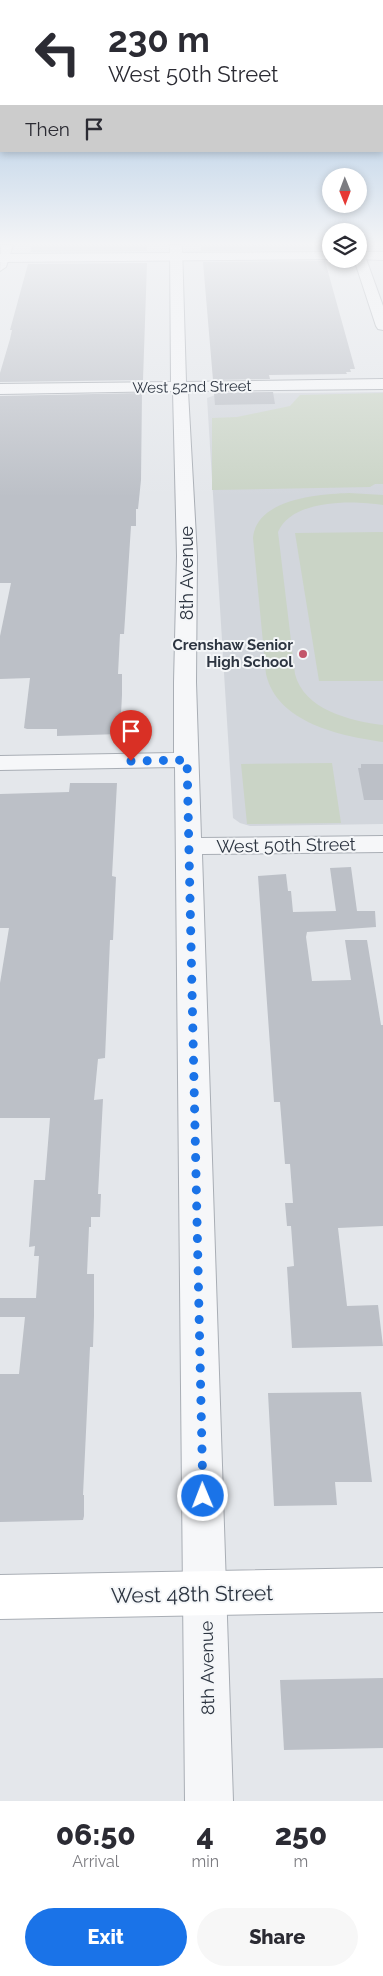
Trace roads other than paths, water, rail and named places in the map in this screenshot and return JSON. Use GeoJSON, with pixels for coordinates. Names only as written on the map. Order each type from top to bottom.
{"type":"FeatureCollection","features":[{"type":"Feature","properties":{"kind":"street","name":"8th Avenue"},"geometry":{"type":"LineString","coordinates":[[178,329],[187,556],[185,682],[209,1801]]}},
{"type":"Feature","properties":{"kind":"street","name":"West 52nd Street"},"geometry":{"type":"LineString","coordinates":[[0,389],[383,384]]}},
{"type":"Feature","properties":{"kind":"street"},"geometry":{"type":"LineString","coordinates":[[0,763],[187,760]]}},
{"type":"Feature","properties":{"kind":"street","name":"West 50th Street"},"geometry":{"type":"LineString","coordinates":[[189,846],[383,844]]}},
{"type":"Feature","properties":{"kind":"street","name":"West 48th Street"},"geometry":{"type":"LineString","coordinates":[[0,1597],[383,1590]]}},
{"type":"Feature","properties":{"kind":"place","name":"Crenshaw Senior High School"},"geometry":{"type":"Point","coordinates":[303,654]}}]}
